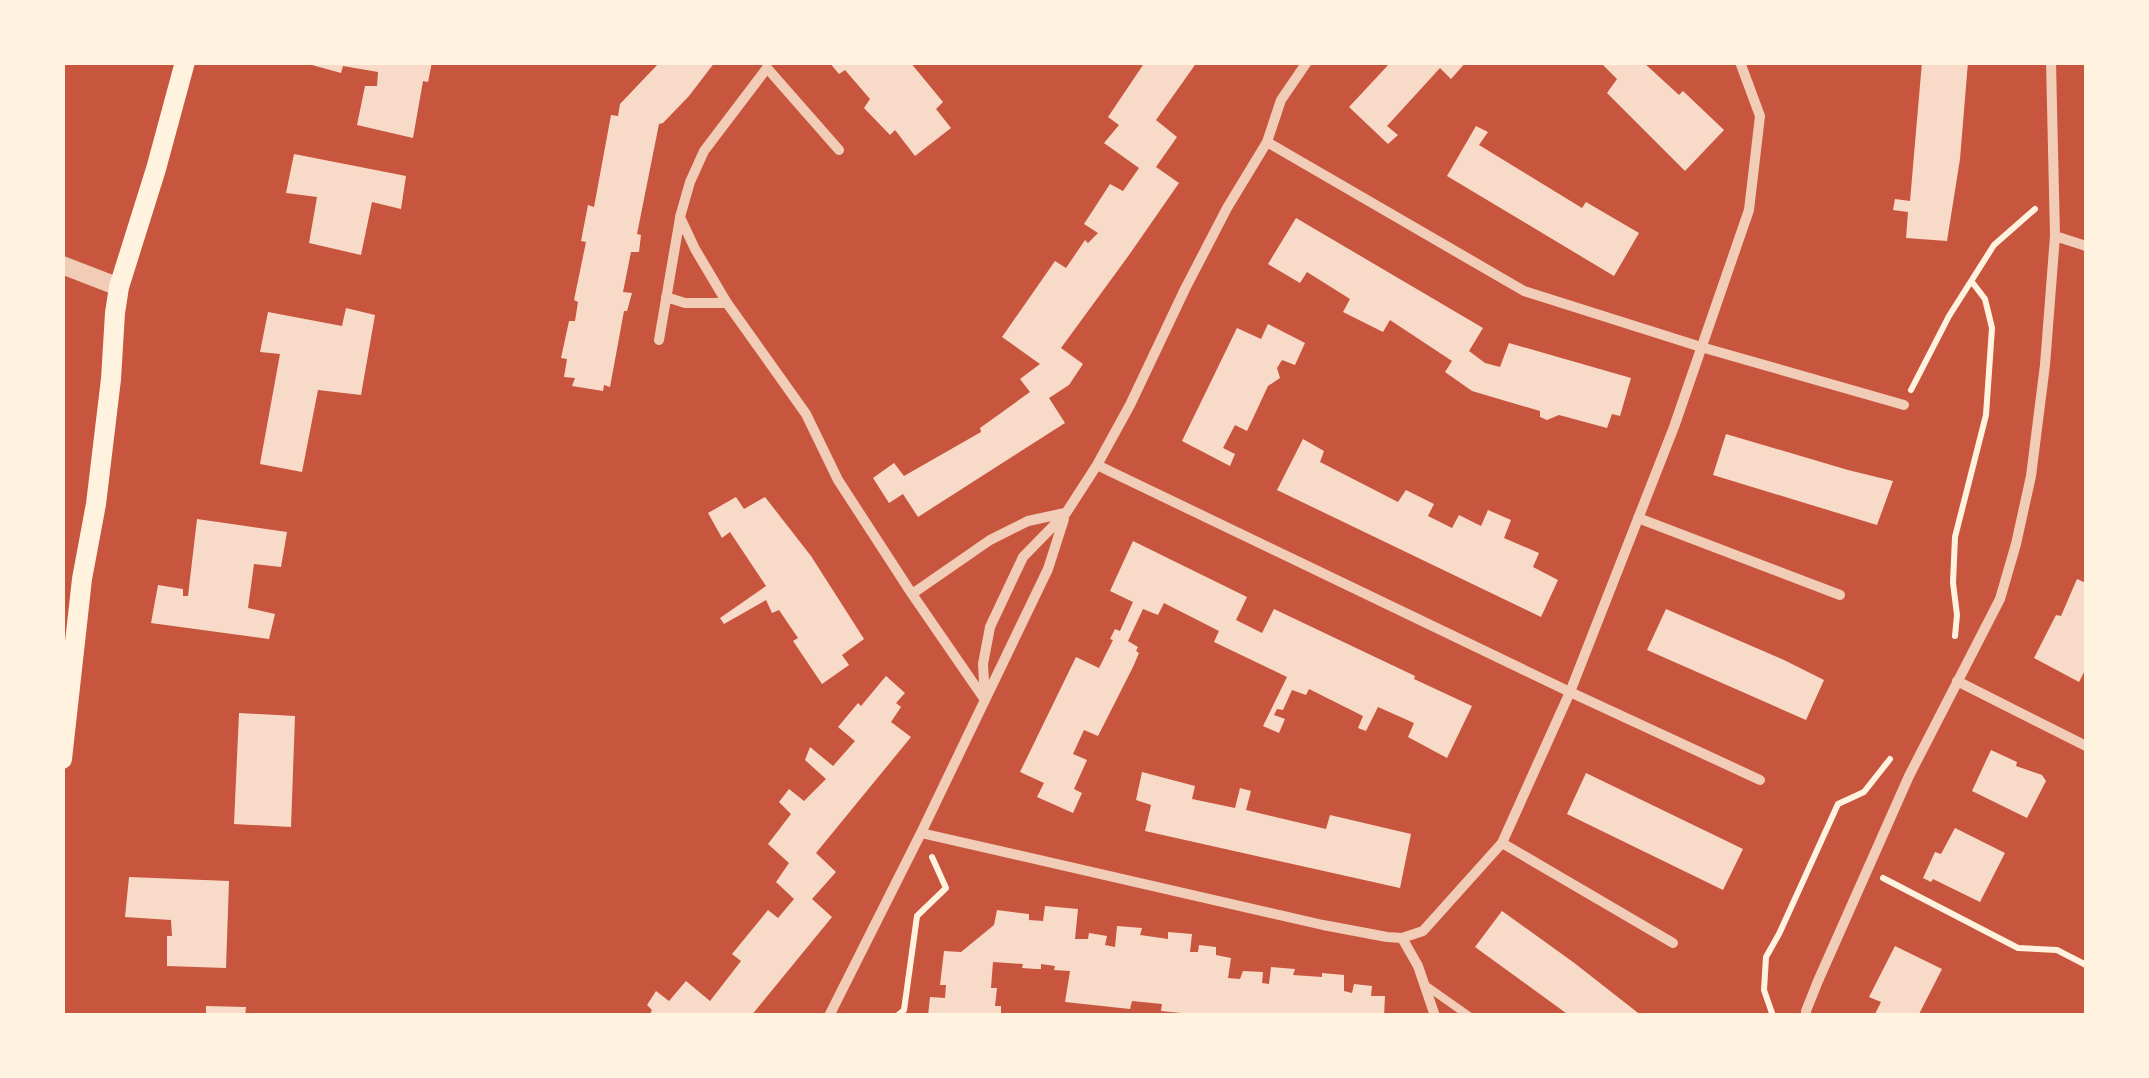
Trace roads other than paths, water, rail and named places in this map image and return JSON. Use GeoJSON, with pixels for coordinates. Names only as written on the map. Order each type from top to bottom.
{"type":"FeatureCollection","features":[{"type":"Feature","properties":{"kind":"main road"},"geometry":{"type":"LineString","coordinates":[[62,759],[82,579],[112,380],[115,314],[186,62]]}},
{"type":"Feature","properties":{"kind":"street"},"geometry":{"type":"LineString","coordinates":[[985,700],[983,664],[990,627],[1023,557],[1066,513],[1096,466],[1130,405],[1193,272],[1267,142],[1281,100],[1307,62]]}},
{"type":"Feature","properties":{"kind":"street"},"geometry":{"type":"LineString","coordinates":[[922,833],[1323,925],[1402,938],[1423,931],[1502,843],[1570,692],[1702,347],[1749,210],[1760,116],[1740,62]]}},
{"type":"Feature","properties":{"kind":"street"},"geometry":{"type":"LineString","coordinates":[[1806,1016],[1909,776],[2000,599],[2016,544],[2032,476],[2055,236],[2051,62]]}},
{"type":"Feature","properties":{"kind":"street"},"geometry":{"type":"LineString","coordinates":[[659,340],[680,217],[690,182],[704,151],[765,65],[839,150]]}},
{"type":"Feature","properties":{"kind":"street"},"geometry":{"type":"LineString","coordinates":[[1267,142],[1524,291],[1904,406]]}},
{"type":"Feature","properties":{"kind":"street"},"geometry":{"type":"LineString","coordinates":[[680,217],[727,303],[806,414],[838,480],[985,700]]}},
{"type":"Feature","properties":{"kind":"street"},"geometry":{"type":"LineString","coordinates":[[2055,236],[2086,246]]}},
{"type":"Feature","properties":{"kind":"street"},"geometry":{"type":"LineString","coordinates":[[62,265],[120,287]]}},
{"type":"Feature","properties":{"kind":"street"},"geometry":{"type":"LineString","coordinates":[[666,297],[684,304],[727,303]]}},
{"type":"Feature","properties":{"kind":"street"},"geometry":{"type":"LineString","coordinates":[[1096,466],[1760,780]]}},
{"type":"Feature","properties":{"kind":"street"},"geometry":{"type":"LineString","coordinates":[[912,594],[990,540],[1028,522],[1066,513]]}},
{"type":"Feature","properties":{"kind":"street"},"geometry":{"type":"LineString","coordinates":[[829,1016],[922,833],[1048,569],[1066,513]]}},
{"type":"Feature","properties":{"kind":"street"},"geometry":{"type":"LineString","coordinates":[[1638,518],[1840,595]]}},
{"type":"Feature","properties":{"kind":"street"},"geometry":{"type":"LineString","coordinates":[[1958,681],[2086,746]]}},
{"type":"Feature","properties":{"kind":"street"},"geometry":{"type":"LineString","coordinates":[[1502,843],[1673,942]]}},
{"type":"Feature","properties":{"kind":"street"},"geometry":{"type":"LineString","coordinates":[[1402,938],[1418,966],[1435,1016]]}},
{"type":"Feature","properties":{"kind":"lane"},"geometry":{"type":"LineString","coordinates":[[1425,985],[1469,1016]]}}]}
